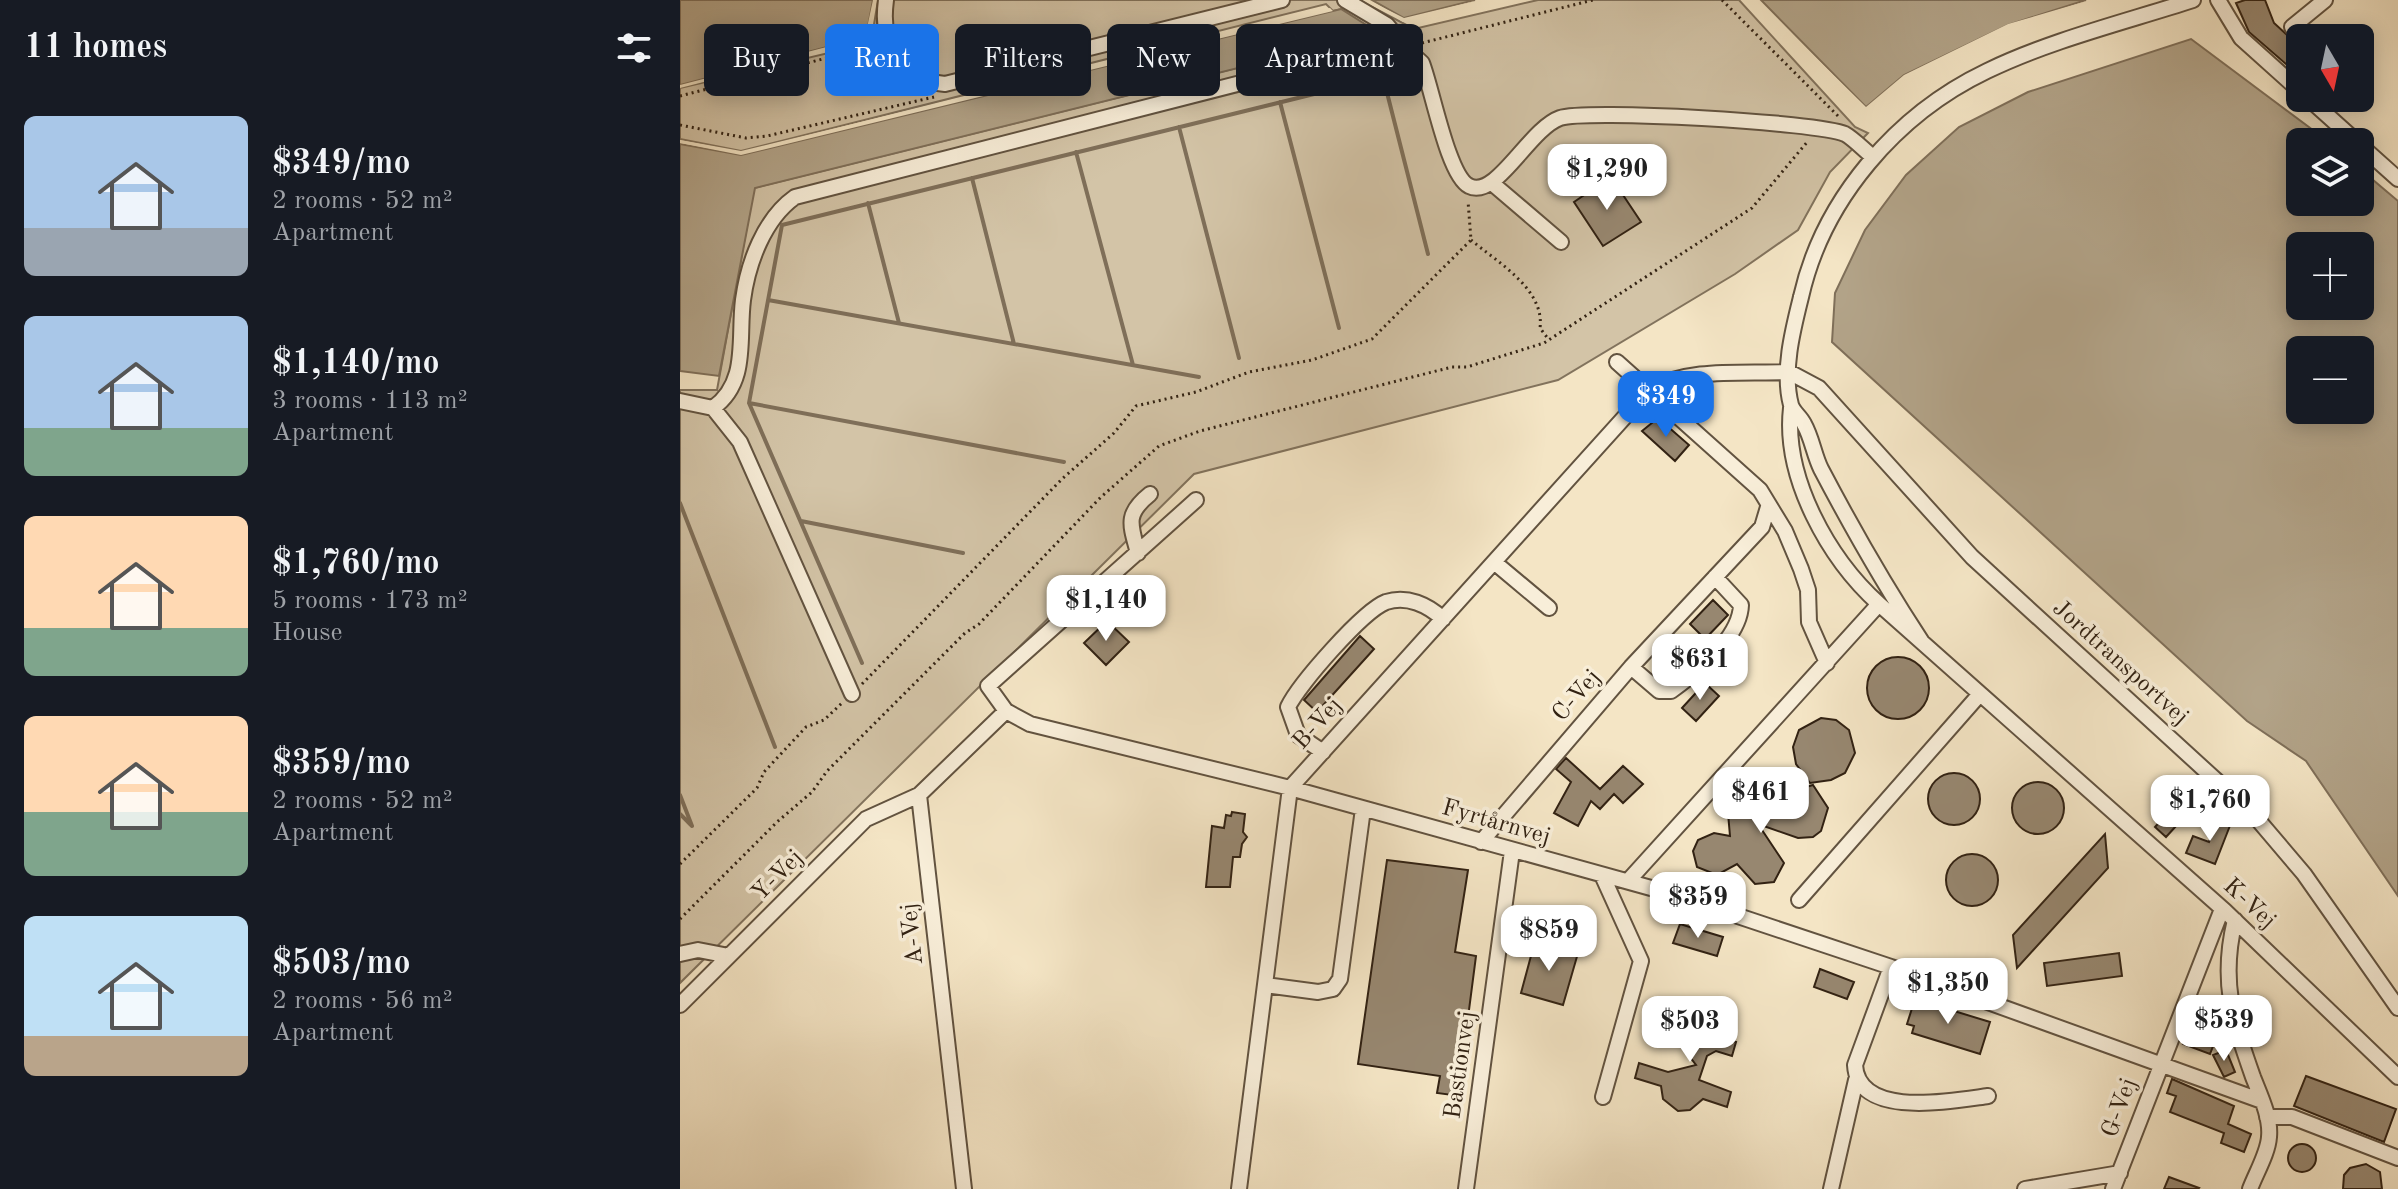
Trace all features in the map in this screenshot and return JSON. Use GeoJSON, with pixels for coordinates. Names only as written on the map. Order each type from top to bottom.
{"type":"FeatureCollection","features":[{"type":"Feature","properties":{"kind":"street"},"geometry":{"type":"LineString","coordinates":[[885,24],[886,0]]}},
{"type":"Feature","properties":{"kind":"street"},"geometry":{"type":"LineString","coordinates":[[939,83],[1282,0]]}},
{"type":"Feature","properties":{"kind":"street"},"geometry":{"type":"LineString","coordinates":[[1345,0],[1385,24]]}},
{"type":"Feature","properties":{"kind":"street","name":"K-Vej"},"geometry":{"type":"LineString","coordinates":[[2193,0],[1987,70],[1907,123],[1873,157],[1844,196],[1821,238],[1804,282],[1793,329],[1789,424],[1800,477],[1815,518],[1837,561],[1879,604],[2235,920],[2398,1077]]}},
{"type":"Feature","properties":{"kind":"street"},"geometry":{"type":"LineString","coordinates":[[2218,0],[2241,38],[2286,78]]}},
{"type":"Feature","properties":{"kind":"street"},"geometry":{"type":"LineString","coordinates":[[2296,24],[2325,0]]}},
{"type":"Feature","properties":{"kind":"street"},"geometry":{"type":"LineString","coordinates":[[1423,66],[1457,177],[1466,185],[1482,190],[1493,184],[1532,135],[1563,116],[1774,122],[1845,134],[1873,157]]}},
{"type":"Feature","properties":{"kind":"street"},"geometry":{"type":"LineString","coordinates":[[713,408],[726,398],[736,379],[743,297],[756,255],[771,219],[795,197],[1236,84]]}},
{"type":"Feature","properties":{"kind":"street"},"geometry":{"type":"LineString","coordinates":[[2324,112],[2341,128]]}},
{"type":"Feature","properties":{"kind":"street"},"geometry":{"type":"LineString","coordinates":[[2374,157],[2398,179]]}},
{"type":"Feature","properties":{"kind":"street"},"geometry":{"type":"LineString","coordinates":[[1493,184],[1561,242]]}},
{"type":"Feature","properties":{"kind":"street"},"geometry":{"type":"LineString","coordinates":[[1617,362],[1760,490],[1785,531],[1801,569],[1808,590],[1809,622],[1827,663]]}},
{"type":"Feature","properties":{"kind":"street"},"geometry":{"type":"LineString","coordinates":[[1649,390],[1668,379],[1687,376],[1789,372]]}},
{"type":"Feature","properties":{"kind":"street","name":"Jordtransportvej"},"geometry":{"type":"LineString","coordinates":[[1789,372],[1819,388],[1972,557],[2253,814],[2304,874],[2398,1008]]}},
{"type":"Feature","properties":{"kind":"street","name":"B-Vej"},"geometry":{"type":"LineString","coordinates":[[1290,788],[1649,390]]}},
{"type":"Feature","properties":{"kind":"street"},"geometry":{"type":"LineString","coordinates":[[680,401],[713,408],[740,442],[852,694]]}},
{"type":"Feature","properties":{"kind":"street","name":"K-Vej"},"geometry":{"type":"LineString","coordinates":[[1791,408],[1804,421],[1820,466],[1922,642]]}},
{"type":"Feature","properties":{"kind":"street"},"geometry":{"type":"LineString","coordinates":[[1138,553],[1130,525],[1135,506],[1150,494]]}},
{"type":"Feature","properties":{"kind":"street"},"geometry":{"type":"LineString","coordinates":[[919,795],[1006,711],[988,686],[1196,500]]}},
{"type":"Feature","properties":{"kind":"street","name":"C-Vej"},"geometry":{"type":"LineString","coordinates":[[1481,842],[1631,667],[1762,527],[1768,507]]}},
{"type":"Feature","properties":{"kind":"street"},"geometry":{"type":"LineString","coordinates":[[1494,562],[1549,608]]}},
{"type":"Feature","properties":{"kind":"street"},"geometry":{"type":"LineString","coordinates":[[1631,667],[1659,691],[1671,691],[1716,650],[1738,621],[1741,605],[1715,577]]}},
{"type":"Feature","properties":{"kind":"street"},"geometry":{"type":"LineString","coordinates":[[1323,752],[1298,735],[1288,707],[1294,695],[1339,644],[1385,603],[1406,600],[1424,604],[1443,619]]}},
{"type":"Feature","properties":{"kind":"street"},"geometry":{"type":"LineString","coordinates":[[1628,881],[1879,604]]}},
{"type":"Feature","properties":{"kind":"street"},"geometry":{"type":"LineString","coordinates":[[1799,900],[1980,694]]}},
{"type":"Feature","properties":{"kind":"street","name":"Fyrtårnvej"},"geometry":{"type":"LineString","coordinates":[[1006,711],[1030,724],[1290,788],[1628,881],[1891,967],[2262,1101]]}},
{"type":"Feature","properties":{"kind":"street"},"geometry":{"type":"LineString","coordinates":[[1239,1189],[1290,788]]}},
{"type":"Feature","properties":{"kind":"street","name":"Y-Vej"},"geometry":{"type":"LineString","coordinates":[[680,1005],[866,819],[919,795]]}},
{"type":"Feature","properties":{"kind":"street","name":"A-Vej"},"geometry":{"type":"LineString","coordinates":[[919,795],[964,1189]]}},
{"type":"Feature","properties":{"kind":"street"},"geometry":{"type":"LineString","coordinates":[[1265,985],[1318,992],[1333,989],[1340,979],[1363,809]]}},
{"type":"Feature","properties":{"kind":"street","name":"Bastionvej"},"geometry":{"type":"LineString","coordinates":[[1466,1189],[1512,851]]}},
{"type":"Feature","properties":{"kind":"street"},"geometry":{"type":"LineString","coordinates":[[1602,875],[1641,961],[1603,1097]]}},
{"type":"Feature","properties":{"kind":"street","name":"G-Vej"},"geometry":{"type":"LineString","coordinates":[[2113,1189],[2222,909]]}},
{"type":"Feature","properties":{"kind":"street"},"geometry":{"type":"LineString","coordinates":[[2235,920],[2226,966],[2228,993],[2233,1022],[2267,1117],[2269,1138],[2250,1189]]}},
{"type":"Feature","properties":{"kind":"street"},"geometry":{"type":"LineString","coordinates":[[680,954],[698,950],[729,956]]}},
{"type":"Feature","properties":{"kind":"street"},"geometry":{"type":"LineString","coordinates":[[1831,1189],[1856,1080],[1855,1065],[1891,967]]}},
{"type":"Feature","properties":{"kind":"street"},"geometry":{"type":"LineString","coordinates":[[1856,1080],[1868,1093],[1894,1101],[1953,1101],[1988,1096]]}},
{"type":"Feature","properties":{"kind":"street"},"geometry":{"type":"LineString","coordinates":[[2267,1117],[2292,1117],[2398,1158]]}},
{"type":"Feature","properties":{"kind":"street"},"geometry":{"type":"LineString","coordinates":[[2025,1189],[2120,1173]]}},
{"type":"Feature","properties":{"kind":"path"},"geometry":{"type":"LineString","coordinates":[[1423,43],[1593,0]]}},
{"type":"Feature","properties":{"kind":"path"},"geometry":{"type":"LineString","coordinates":[[1722,0],[1846,122]]}},
{"type":"Feature","properties":{"kind":"path"},"geometry":{"type":"LineString","coordinates":[[680,96],[825,59]]}},
{"type":"Feature","properties":{"kind":"path"},"geometry":{"type":"LineString","coordinates":[[680,125],[746,138],[767,136],[934,97],[945,84]]}},
{"type":"Feature","properties":{"kind":"path"},"geometry":{"type":"LineString","coordinates":[[680,919],[777,822],[812,792],[827,771],[965,633],[979,624],[1101,497],[1159,446],[1200,431],[1452,367],[1467,367],[1549,340],[1752,208],[1818,129]]}},
{"type":"Feature","properties":{"kind":"path"},"geometry":{"type":"LineString","coordinates":[[1466,185],[1471,240],[1529,290],[1541,319],[1540,328],[1549,340]]}},
{"type":"Feature","properties":{"kind":"path"},"geometry":{"type":"LineString","coordinates":[[680,864],[757,788],[764,772],[806,727],[824,720],[852,694],[1062,479],[1114,433],[1136,406],[1196,392],[1249,372],[1312,360],[1372,339],[1471,240]]}},
{"type":"Feature","properties":{"kind":"shaded area"},"geometry":{"type":"Polygon","coordinates":[[[680,0],[873,0],[868,24],[825,24],[825,48],[809,52],[809,24],[704,24],[704,79],[680,85],[680,0]]]}},
{"type":"Feature","properties":{"kind":"shaded area"},"geometry":{"type":"Polygon","coordinates":[[[878,0],[1359,0],[1405,24],[1364,24],[1341,9],[1333,11],[1326,4],[1236,24],[1236,27],[1220,31],[1220,24],[1107,24],[1107,59],[1091,63],[1091,24],[955,24],[955,96],[960,96],[741,151],[680,139],[680,88],[704,82],[704,96],[809,96],[809,58],[825,54],[825,96],[939,96],[939,24],[874,24],[878,0]]]}},
{"type":"Feature","properties":{"kind":"shaded area"},"geometry":{"type":"Polygon","coordinates":[[[1372,0],[1475,0],[1404,18],[1372,0]]]}},
{"type":"Feature","properties":{"kind":"shaded area"},"geometry":{"type":"Polygon","coordinates":[[[1538,0],[1739,0],[1855,127],[1868,133],[1830,172],[1798,230],[1735,274],[1558,380],[1194,474],[680,983],[680,390],[717,390],[754,188],[1124,96],[1220,96],[1220,72],[1236,68],[1236,96],[1423,96],[1423,27],[1538,0]]]}},
{"type":"Feature","properties":{"kind":"shaded area"},"geometry":{"type":"Polygon","coordinates":[[[1761,0],[2086,0],[2008,25],[1904,75],[1866,107],[1761,0]]]}},
{"type":"Feature","properties":{"kind":"shaded area"},"geometry":{"type":"Polygon","coordinates":[[[1341,9],[1365,24],[1279,24],[1341,9]]]}},
{"type":"Feature","properties":{"kind":"shaded area"},"geometry":{"type":"Polygon","coordinates":[[[1236,35],[1236,69],[1220,72],[1220,38],[1236,35]]]}},
{"type":"Feature","properties":{"kind":"shaded area"},"geometry":{"type":"Polygon","coordinates":[[[2191,39],[2310,128],[2286,128],[2286,216],[2374,216],[2374,181],[2398,201],[2398,896],[2306,761],[2247,721],[1832,342],[1835,293],[1865,230],[1906,175],[1959,127],[2028,92],[2191,39]]]}},
{"type":"Feature","properties":{"kind":"shaded area"},"geometry":{"type":"Polygon","coordinates":[[[1107,66],[1107,96],[1125,96],[755,188],[719,376],[680,371],[680,144],[741,155],[983,96],[1091,96],[1091,70],[1107,66]]]}},
{"type":"Feature","properties":{"kind":"pier"},"geometry":{"type":"Polygon","coordinates":[[[873,0],[877,0],[871,24],[868,24],[873,0]]]}},
{"type":"Feature","properties":{"kind":"pier"},"geometry":{"type":"Polygon","coordinates":[[[1368,0],[1404,18],[1479,0],[1403,22],[1368,0]]]}},
{"type":"Feature","properties":{"kind":"pier"},"geometry":{"type":"Polygon","coordinates":[[[1757,0],[1866,107],[1904,75],[2008,24],[2090,0],[2009,28],[1906,79],[1866,111],[1757,0]]]}},
{"type":"Feature","properties":{"kind":"pier"},"geometry":{"type":"Polygon","coordinates":[[[1330,8],[1333,11],[1280,24],[1264,24],[1330,8]]]}},
{"type":"Feature","properties":{"kind":"pier"},"geometry":{"type":"Polygon","coordinates":[[[1236,31],[1236,35],[1220,38],[1220,35],[1236,31]]]}},
{"type":"Feature","properties":{"kind":"pier"},"geometry":{"type":"Polygon","coordinates":[[[825,47],[825,51],[809,55],[809,52],[825,47]]]}},
{"type":"Feature","properties":{"kind":"pier"},"geometry":{"type":"Polygon","coordinates":[[[1107,62],[1107,66],[1091,70],[1091,66],[1107,62]]]}},
{"type":"Feature","properties":{"kind":"pier"},"geometry":{"type":"Polygon","coordinates":[[[704,79],[704,82],[680,88],[680,85],[704,79]]]}},
{"type":"Feature","properties":{"kind":"pier"},"geometry":{"type":"Polygon","coordinates":[[[968,96],[984,96],[741,155],[680,143],[680,140],[741,151],[968,96]]]}},
{"type":"Feature","properties":{"kind":"building"},"geometry":{"type":"Polygon","coordinates":[[[2265,0],[2274,23],[2286,34],[2286,64],[2249,32],[2236,3],[2265,0]]]}},
{"type":"Feature","properties":{"kind":"building"},"geometry":{"type":"Polygon","coordinates":[[[1611,177],[1641,222],[1603,246],[1574,202],[1611,177]]]}},
{"type":"Feature","properties":{"kind":"building"},"geometry":{"type":"Polygon","coordinates":[[[1658,418],[1689,445],[1675,461],[1642,431],[1658,418]]]}},
{"type":"Feature","properties":{"kind":"building"},"geometry":{"type":"Polygon","coordinates":[[[1713,600],[1728,615],[1705,639],[1690,624],[1713,600]]]}},
{"type":"Feature","properties":{"kind":"building"},"geometry":{"type":"Polygon","coordinates":[[[1107,621],[1129,642],[1106,665],[1084,643],[1107,621]]]}},
{"type":"Feature","properties":{"kind":"building"},"geometry":{"type":"Polygon","coordinates":[[[1360,636],[1374,649],[1317,712],[1304,700],[1360,636]]]}},
{"type":"Feature","properties":{"kind":"building"},"geometry":{"type":"Polygon","coordinates":[[[1898,657],[1910,659],[1920,666],[1927,676],[1927,700],[1920,710],[1910,717],[1898,719],[1886,717],[1876,710],[1869,700],[1867,688],[1869,676],[1876,666],[1886,659],[1898,657]]]}},
{"type":"Feature","properties":{"kind":"building"},"geometry":{"type":"Polygon","coordinates":[[[1705,683],[1719,696],[1696,721],[1682,708],[1705,683]]]}},
{"type":"Feature","properties":{"kind":"building"},"geometry":{"type":"Polygon","coordinates":[[[1821,718],[1836,720],[1849,730],[1855,753],[1845,773],[1831,780],[1810,783],[1796,764],[1793,747],[1799,730],[1821,718]]]}},
{"type":"Feature","properties":{"kind":"building"},"geometry":{"type":"Polygon","coordinates":[[[1566,758],[1600,789],[1623,766],[1643,784],[1623,803],[1614,794],[1600,809],[1591,801],[1578,826],[1554,813],[1571,782],[1556,769],[1566,758]]]}},
{"type":"Feature","properties":{"kind":"building"},"geometry":{"type":"Polygon","coordinates":[[[1954,773],[1972,781],[1980,799],[1972,817],[1954,825],[1936,817],[1928,799],[1936,781],[1954,773]]]}},
{"type":"Feature","properties":{"kind":"building"},"geometry":{"type":"Polygon","coordinates":[[[2038,782],[2056,790],[2064,808],[2056,826],[2038,834],[2020,826],[2012,808],[2020,790],[2038,782]]]}},
{"type":"Feature","properties":{"kind":"building"},"geometry":{"type":"Polygon","coordinates":[[[1813,785],[1828,808],[1821,831],[1813,837],[1798,838],[1758,824],[1784,863],[1774,882],[1755,884],[1737,864],[1717,875],[1697,867],[1693,851],[1698,840],[1714,833],[1730,836],[1728,813],[1738,800],[1754,797],[1774,814],[1788,792],[1813,785]]]}},
{"type":"Feature","properties":{"kind":"building"},"geometry":{"type":"Polygon","coordinates":[[[2187,792],[2198,802],[2166,837],[2155,827],[2187,792]]]}},
{"type":"Feature","properties":{"kind":"building"},"geometry":{"type":"Polygon","coordinates":[[[1232,812],[1245,814],[1243,832],[1247,837],[1242,844],[1240,857],[1233,857],[1230,887],[1206,887],[1212,826],[1224,828],[1226,815],[1231,816],[1232,812]]]}},
{"type":"Feature","properties":{"kind":"building"},"geometry":{"type":"Polygon","coordinates":[[[2218,819],[2231,823],[2215,864],[2186,853],[2193,836],[2209,842],[2218,819]]]}},
{"type":"Feature","properties":{"kind":"building"},"geometry":{"type":"Polygon","coordinates":[[[2105,834],[2108,868],[2017,968],[2013,935],[2105,834]]]}},
{"type":"Feature","properties":{"kind":"building"},"geometry":{"type":"Polygon","coordinates":[[[1972,854],[1990,862],[1998,880],[1990,898],[1972,906],[1954,898],[1946,880],[1954,862],[1972,854]]]}},
{"type":"Feature","properties":{"kind":"building"},"geometry":{"type":"Polygon","coordinates":[[[1387,860],[1468,870],[1455,952],[1476,956],[1459,1087],[1454,1086],[1452,1095],[1437,1093],[1440,1076],[1358,1064],[1387,860]]]}},
{"type":"Feature","properties":{"kind":"building"},"geometry":{"type":"Polygon","coordinates":[[[1680,924],[1723,937],[1717,956],[1673,943],[1680,924]]]}},
{"type":"Feature","properties":{"kind":"building"},"geometry":{"type":"Polygon","coordinates":[[[1535,941],[1578,953],[1563,1005],[1521,993],[1535,941]]]}},
{"type":"Feature","properties":{"kind":"building"},"geometry":{"type":"Polygon","coordinates":[[[2119,953],[2122,976],[2047,986],[2044,963],[2119,953]]]}},
{"type":"Feature","properties":{"kind":"building"},"geometry":{"type":"Polygon","coordinates":[[[1820,969],[1854,982],[1847,999],[1814,987],[1820,969]]]}},
{"type":"Feature","properties":{"kind":"building"},"geometry":{"type":"Polygon","coordinates":[[[1915,999],[1990,1022],[1980,1054],[1912,1033],[1914,1026],[1907,1024],[1915,999]]]}},
{"type":"Feature","properties":{"kind":"building"},"geometry":{"type":"Polygon","coordinates":[[[1705,1015],[1716,1023],[1722,1038],[1736,1042],[1732,1056],[1716,1051],[1707,1056],[1699,1080],[1731,1092],[1727,1107],[1703,1099],[1690,1110],[1678,1111],[1663,1099],[1661,1086],[1635,1078],[1639,1063],[1668,1072],[1696,1065],[1676,1039],[1658,1034],[1662,1019],[1679,1025],[1689,1016],[1705,1015]]]}},
{"type":"Feature","properties":{"kind":"building"},"geometry":{"type":"Polygon","coordinates":[[[2188,1031],[2215,1041],[2210,1054],[2183,1044],[2188,1031]]]}},
{"type":"Feature","properties":{"kind":"building"},"geometry":{"type":"Polygon","coordinates":[[[2226,1050],[2235,1072],[2224,1077],[2213,1055],[2226,1050]]]}},
{"type":"Feature","properties":{"kind":"building"},"geometry":{"type":"Polygon","coordinates":[[[2306,1076],[2396,1109],[2384,1142],[2294,1106],[2306,1076]]]}},
{"type":"Feature","properties":{"kind":"building"},"geometry":{"type":"Polygon","coordinates":[[[2172,1079],[2234,1106],[2228,1124],[2251,1134],[2244,1152],[2221,1143],[2224,1133],[2170,1112],[2176,1096],[2167,1093],[2172,1079]]]}},
{"type":"Feature","properties":{"kind":"building"},"geometry":{"type":"Polygon","coordinates":[[[2302,1144],[2312,1148],[2316,1158],[2312,1168],[2302,1172],[2292,1168],[2288,1158],[2292,1148],[2302,1144]]]}},
{"type":"Feature","properties":{"kind":"building"},"geometry":{"type":"Polygon","coordinates":[[[2366,1164],[2380,1172],[2382,1189],[2343,1189],[2344,1175],[2350,1168],[2366,1164]]]}},
{"type":"Feature","properties":{"kind":"building"},"geometry":{"type":"Polygon","coordinates":[[[2169,1177],[2199,1188],[2164,1189],[2169,1177]]]}},
{"type":"Feature","properties":{"kind":"waterway"},"geometry":{"type":"LineString","coordinates":[[862,663],[749,403],[782,225],[1383,77],[1428,254]]}},
{"type":"Feature","properties":{"kind":"waterway"},"geometry":{"type":"LineString","coordinates":[[1280,102],[1339,328]]}},
{"type":"Feature","properties":{"kind":"waterway"},"geometry":{"type":"LineString","coordinates":[[1179,127],[1239,358]]}},
{"type":"Feature","properties":{"kind":"waterway"},"geometry":{"type":"LineString","coordinates":[[1076,152],[1133,365]]}},
{"type":"Feature","properties":{"kind":"waterway"},"geometry":{"type":"LineString","coordinates":[[972,178],[1014,344]]}},
{"type":"Feature","properties":{"kind":"waterway"},"geometry":{"type":"LineString","coordinates":[[868,203],[899,323]]}},
{"type":"Feature","properties":{"kind":"waterway"},"geometry":{"type":"LineString","coordinates":[[768,300],[1199,377]]}},
{"type":"Feature","properties":{"kind":"waterway"},"geometry":{"type":"LineString","coordinates":[[749,403],[1064,462]]}},
{"type":"Feature","properties":{"kind":"waterway"},"geometry":{"type":"LineString","coordinates":[[680,503],[775,747]]}},
{"type":"Feature","properties":{"kind":"waterway"},"geometry":{"type":"LineString","coordinates":[[801,521],[963,553]]}},
{"type":"Feature","properties":{"kind":"waterway"},"geometry":{"type":"LineString","coordinates":[[680,795],[692,826]]}},
{"type":"Feature","properties":{"kind":"waterway"},"geometry":{"type":"LineString","coordinates":[[680,814],[691,825]]}}]}
